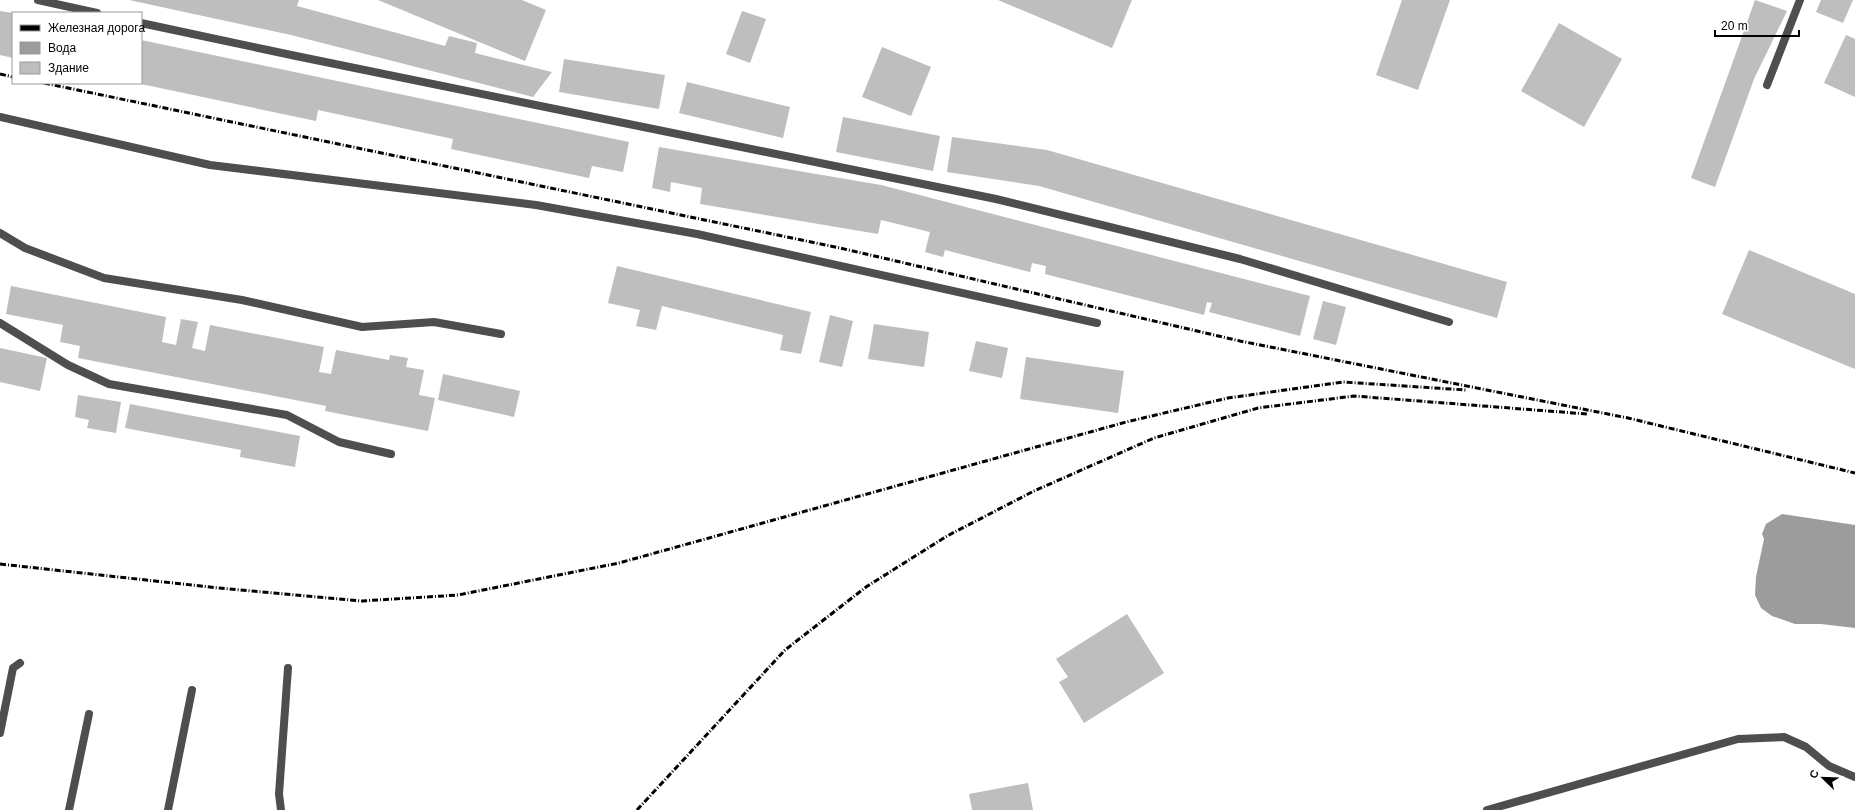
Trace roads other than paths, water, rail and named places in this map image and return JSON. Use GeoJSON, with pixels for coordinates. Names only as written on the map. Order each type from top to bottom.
{"type":"FeatureCollection","features":[{"type":"Feature","properties":{"kind":"lane"},"geometry":{"type":"LineString","coordinates":[[38,0],[92,12]]}},
{"type":"Feature","properties":{"kind":"lane"},"geometry":{"type":"LineString","coordinates":[[1767,85],[1800,0]]}},
{"type":"Feature","properties":{"kind":"lane"},"geometry":{"type":"LineString","coordinates":[[142,23],[996,199],[1240,259],[1449,322]]}},
{"type":"Feature","properties":{"kind":"lane"},"geometry":{"type":"LineString","coordinates":[[0,118],[210,165],[536,205],[697,234],[1097,323]]}},
{"type":"Feature","properties":{"kind":"lane"},"geometry":{"type":"LineString","coordinates":[[0,233],[25,248],[104,278],[242,300],[362,327],[434,322],[501,334]]}},
{"type":"Feature","properties":{"kind":"lane"},"geometry":{"type":"LineString","coordinates":[[0,323],[68,365],[109,384],[287,415],[339,442],[391,454]]}},
{"type":"Feature","properties":{"kind":"lane"},"geometry":{"type":"LineString","coordinates":[[0,733],[13,668],[20,663]]}},
{"type":"Feature","properties":{"kind":"lane"},"geometry":{"type":"LineString","coordinates":[[281,810],[278,794],[288,668]]}},
{"type":"Feature","properties":{"kind":"lane"},"geometry":{"type":"LineString","coordinates":[[168,810],[192,690]]}},
{"type":"Feature","properties":{"kind":"lane"},"geometry":{"type":"LineString","coordinates":[[69,810],[89,714]]}},
{"type":"Feature","properties":{"kind":"lane"},"geometry":{"type":"LineString","coordinates":[[1487,810],[1738,739],[1784,737],[1806,747],[1829,766],[1855,777]]}},
{"type":"Feature","properties":{"kind":"water"},"geometry":{"type":"Polygon","coordinates":[[[1782,514],[1855,525],[1855,628],[1821,624],[1795,624],[1772,616],[1761,608],[1755,595],[1756,577],[1764,539],[1762,534],[1766,524],[1782,514]]]}},
{"type":"Feature","properties":{"kind":"railway"},"geometry":{"type":"LineString","coordinates":[[0,74],[12,77]]}},
{"type":"Feature","properties":{"kind":"railway"},"geometry":{"type":"LineString","coordinates":[[49,84],[840,248],[1240,341],[1628,418],[1855,473]]}},
{"type":"Feature","properties":{"kind":"railway"},"geometry":{"type":"LineString","coordinates":[[0,564],[219,588],[362,601],[458,595],[619,563],[1126,422],[1228,398],[1343,382],[1466,390]]}},
{"type":"Feature","properties":{"kind":"railway"},"geometry":{"type":"LineString","coordinates":[[637,810],[785,650],[866,587],[947,536],[1034,491],[1154,438],[1258,408],[1354,396],[1587,414]]}}]}
